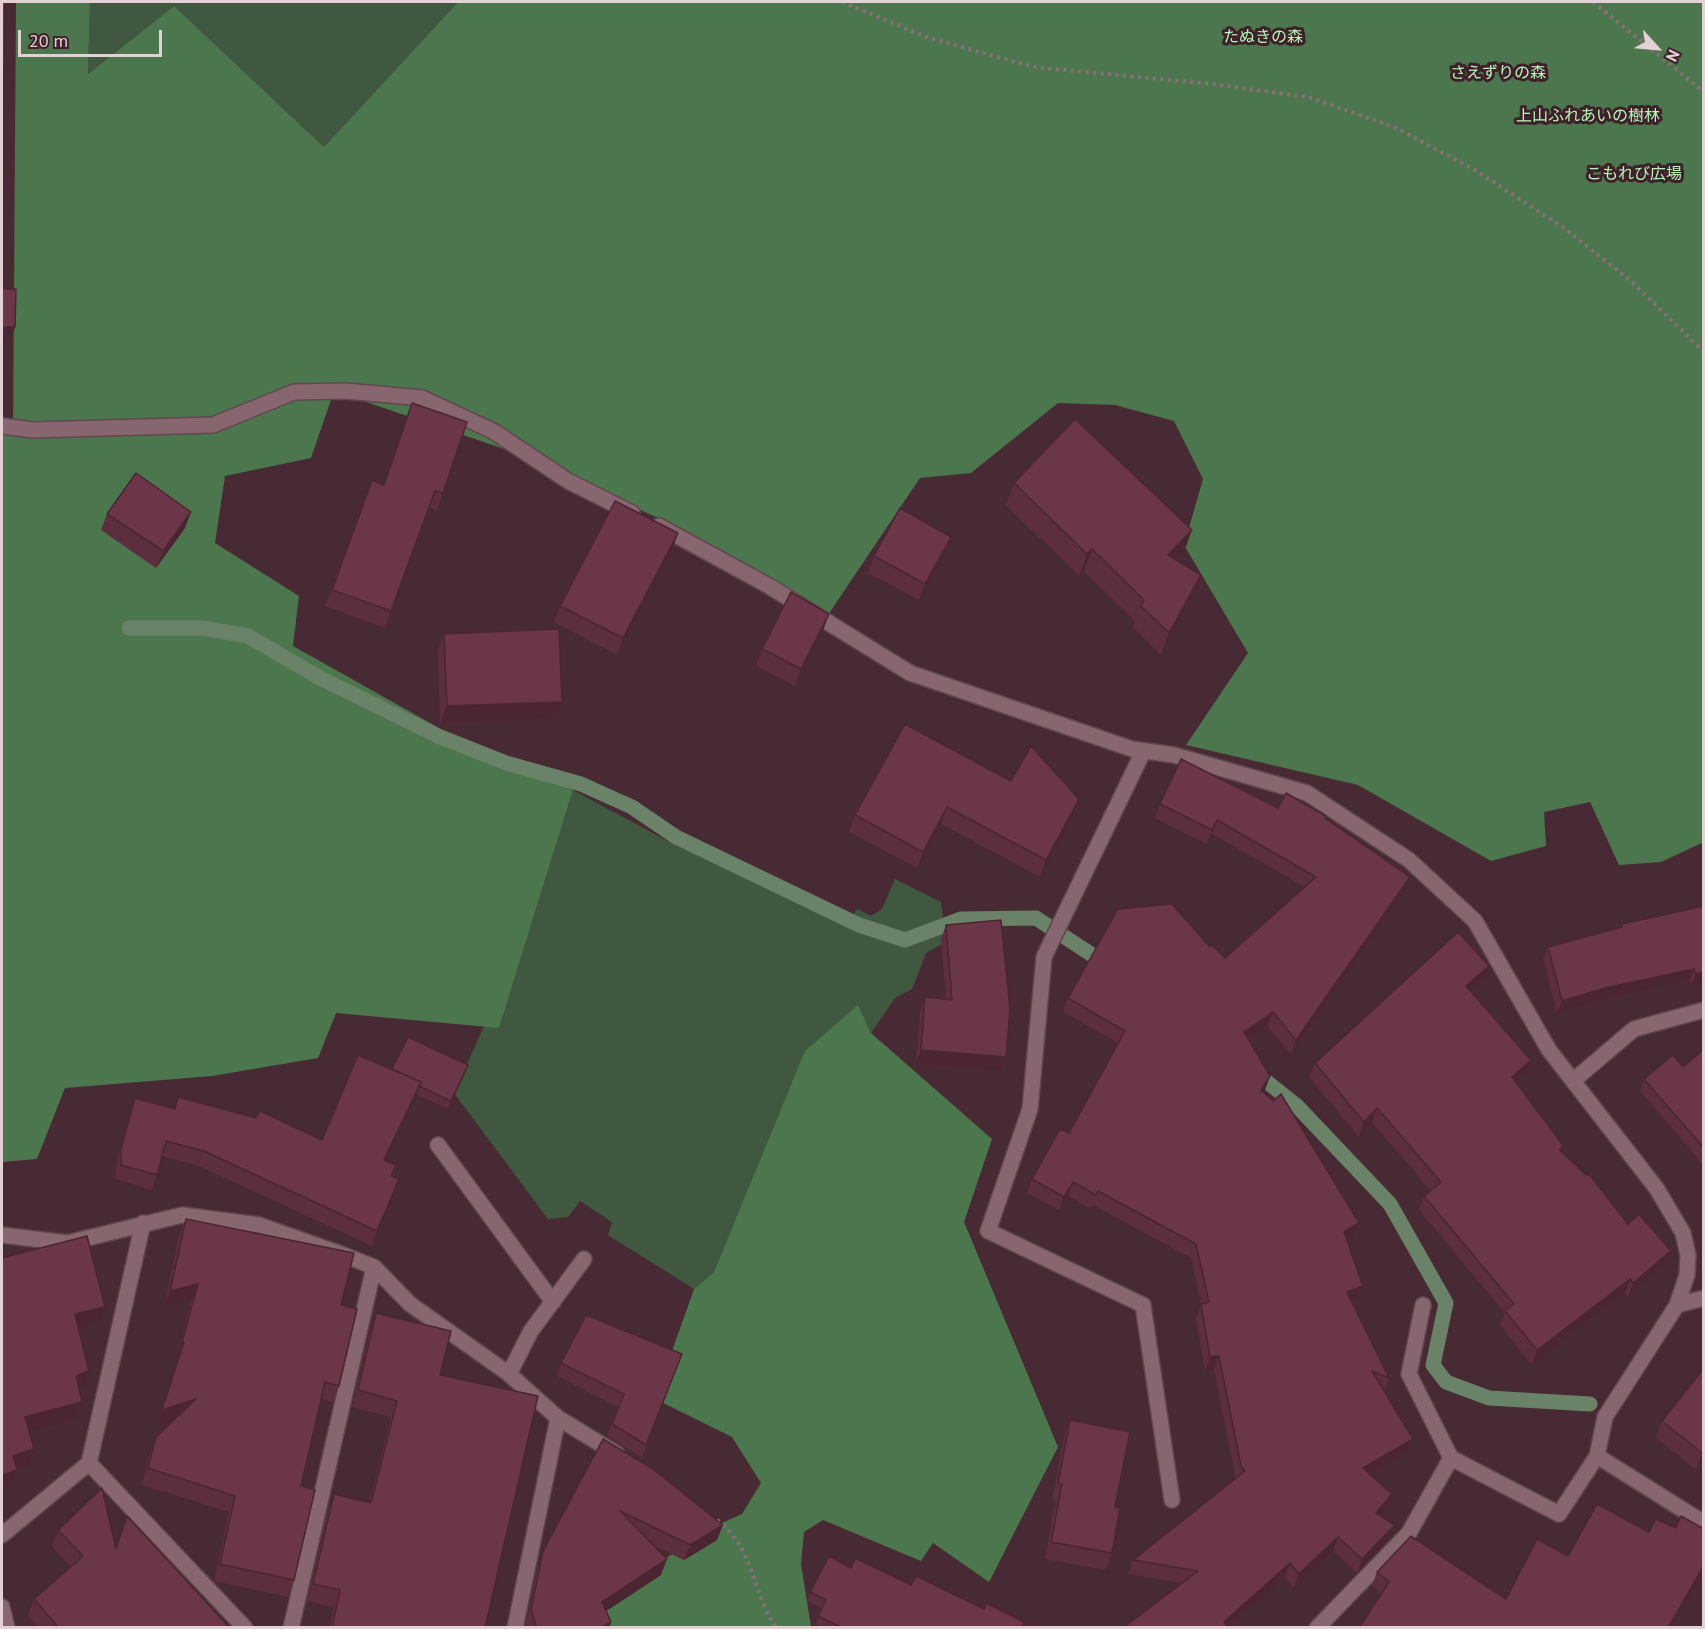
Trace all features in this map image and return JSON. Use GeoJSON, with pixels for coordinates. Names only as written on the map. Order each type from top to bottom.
{"type":"FeatureCollection","features":[{"type":"Feature","properties":{"kind":"street"},"geometry":{"type":"LineString","coordinates":[[2,426],[33,430],[213,425],[294,392],[346,391],[422,398],[494,431],[568,481],[670,532],[769,586],[910,674],[1143,752],[1174,754],[1307,793],[1408,860],[1475,921],[1549,1050],[1658,1190],[1683,1233],[1688,1255],[1688,1275],[1677,1305],[1605,1417],[1597,1456],[1559,1514],[1451,1458],[1409,1374],[1423,1305]]}},
{"type":"Feature","properties":{"kind":"street"},"geometry":{"type":"LineString","coordinates":[[1143,752],[1044,957],[1030,1109],[988,1232],[1143,1305],[1172,1500]]}},
{"type":"Feature","properties":{"kind":"street"},"geometry":{"type":"LineString","coordinates":[[1574,1080],[1634,1029],[1704,1010]]}},
{"type":"Feature","properties":{"kind":"street"},"geometry":{"type":"LineString","coordinates":[[438,1145],[553,1302]]}},
{"type":"Feature","properties":{"kind":"street"},"geometry":{"type":"LineString","coordinates":[[2,1235],[67,1243],[182,1215],[259,1226],[374,1267],[410,1304],[509,1374],[558,1418],[628,1461]]}},
{"type":"Feature","properties":{"kind":"street"},"geometry":{"type":"LineString","coordinates":[[2,1535],[89,1463],[143,1223]]}},
{"type":"Feature","properties":{"kind":"street"},"geometry":{"type":"LineString","coordinates":[[509,1374],[531,1331],[584,1259]]}},
{"type":"Feature","properties":{"kind":"street"},"geometry":{"type":"LineString","coordinates":[[291,1628],[374,1267]]}},
{"type":"Feature","properties":{"kind":"street"},"geometry":{"type":"LineString","coordinates":[[1677,1305],[1704,1298]]}},
{"type":"Feature","properties":{"kind":"street"},"geometry":{"type":"LineString","coordinates":[[515,1628],[558,1418]]}},
{"type":"Feature","properties":{"kind":"street"},"geometry":{"type":"LineString","coordinates":[[1597,1456],[1704,1523]]}},
{"type":"Feature","properties":{"kind":"street"},"geometry":{"type":"LineString","coordinates":[[1317,1628],[1409,1533],[1451,1458]]}},
{"type":"Feature","properties":{"kind":"street"},"geometry":{"type":"LineString","coordinates":[[89,1463],[246,1628]]}},
{"type":"Feature","properties":{"kind":"street"},"geometry":{"type":"LineString","coordinates":[[2,1607],[7,1628]]}},
{"type":"Feature","properties":{"kind":"path"},"geometry":{"type":"LineString","coordinates":[[842,2],[855,4],[928,38],[1034,67],[1212,84],[1308,97],[1394,127],[1475,170],[1564,228],[1631,281],[1704,352]]}},
{"type":"Feature","properties":{"kind":"path"},"geometry":{"type":"LineString","coordinates":[[1593,2],[1704,92]]}},
{"type":"Feature","properties":{"kind":"path"},"geometry":{"type":"LineString","coordinates":[[715,1519],[733,1533],[755,1578],[770,1619],[777,1628]]}},
{"type":"Feature","properties":{"kind":"green space"},"geometry":{"type":"Polygon","coordinates":[[[16,2],[90,2],[88,74],[174,6],[324,147],[458,2],[1703,2],[1704,842],[1661,862],[1619,865],[1590,802],[1544,812],[1546,846],[1491,861],[1358,785],[1186,745],[1248,653],[1184,545],[1203,479],[1174,421],[1115,405],[1058,403],[971,473],[920,478],[828,615],[665,521],[507,450],[334,391],[311,458],[225,476],[215,543],[299,596],[293,646],[455,737],[573,790],[499,1028],[336,1013],[318,1058],[212,1076],[65,1088],[37,1159],[2,1162],[2,432],[13,436],[16,2]]]}},
{"type":"Feature","properties":{"kind":"green space"},"geometry":{"type":"Polygon","coordinates":[[[90,2],[458,2],[324,147],[174,6],[88,74],[90,2]]]}},
{"type":"Feature","properties":{"kind":"green space"},"geometry":{"type":"Polygon","coordinates":[[[573,790],[673,844],[846,926],[857,909],[871,916],[882,909],[895,879],[941,902],[946,942],[926,953],[912,989],[895,998],[871,1033],[858,1006],[714,1272],[694,1289],[608,1235],[612,1222],[580,1201],[568,1217],[548,1219],[454,1093],[484,1026],[499,1027],[573,790]]]}},
{"type":"Feature","properties":{"kind":"green space"},"geometry":{"type":"Polygon","coordinates":[[[858,1005],[871,1033],[992,1139],[964,1222],[1058,1447],[989,1582],[933,1543],[921,1561],[823,1520],[804,1532],[801,1564],[811,1627],[584,1628],[636,1580],[704,1531],[742,1514],[761,1483],[732,1437],[655,1399],[694,1289],[714,1272],[805,1051],[858,1005]]]}},
{"type":"Feature","properties":{"kind":"building"},"geometry":{"type":"Polygon","coordinates":[[[2,2],[5,2],[4,74],[2,74],[2,2]]]}},
{"type":"Feature","properties":{"kind":"building"},"geometry":{"type":"Polygon","coordinates":[[[2,289],[16,289],[15,327],[2,327],[2,289]]]}},
{"type":"Feature","properties":{"kind":"building"},"geometry":{"type":"Polygon","coordinates":[[[412,403],[467,422],[443,493],[435,491],[391,611],[332,590],[372,480],[384,485],[412,403]]]}},
{"type":"Feature","properties":{"kind":"building"},"geometry":{"type":"Polygon","coordinates":[[[1075,419],[1192,530],[1168,555],[1201,575],[1169,633],[1141,606],[1144,600],[1092,549],[1087,554],[1014,483],[1075,419]]]}},
{"type":"Feature","properties":{"kind":"building"},"geometry":{"type":"Polygon","coordinates":[[[136,473],[191,512],[163,551],[107,514],[136,473]]]}},
{"type":"Feature","properties":{"kind":"building"},"geometry":{"type":"Polygon","coordinates":[[[615,501],[678,533],[623,638],[560,606],[615,501]]]}},
{"type":"Feature","properties":{"kind":"building"},"geometry":{"type":"Polygon","coordinates":[[[900,508],[951,537],[925,584],[874,556],[900,508]]]}},
{"type":"Feature","properties":{"kind":"building"},"geometry":{"type":"Polygon","coordinates":[[[791,592],[829,614],[801,669],[762,649],[791,592]]]}},
{"type":"Feature","properties":{"kind":"building"},"geometry":{"type":"Polygon","coordinates":[[[559,629],[562,702],[447,706],[444,634],[559,629]]]}},
{"type":"Feature","properties":{"kind":"building"},"geometry":{"type":"Polygon","coordinates":[[[905,724],[1011,781],[1031,746],[1079,799],[1046,860],[947,807],[923,852],[855,815],[905,724]]]}},
{"type":"Feature","properties":{"kind":"building"},"geometry":{"type":"Polygon","coordinates":[[[1181,759],[1278,808],[1286,793],[1326,816],[1325,818],[1410,877],[1296,1040],[1273,1012],[1244,1032],[1270,1076],[1261,1090],[1273,1101],[1281,1094],[1359,1223],[1344,1232],[1363,1286],[1347,1292],[1389,1378],[1372,1371],[1413,1439],[1363,1468],[1392,1494],[1376,1513],[1395,1525],[1362,1559],[1338,1537],[1299,1574],[1290,1563],[1224,1622],[1229,1628],[1123,1628],[1198,1571],[1133,1560],[1245,1471],[1241,1466],[1219,1356],[1210,1357],[1201,1304],[1209,1302],[1196,1244],[1098,1191],[1096,1195],[1073,1182],[1064,1197],[1032,1179],[1060,1129],[1069,1133],[1125,1031],[1068,998],[1118,909],[1172,904],[1210,947],[1212,945],[1225,958],[1316,877],[1217,820],[1212,830],[1160,804],[1181,759]]]}},
{"type":"Feature","properties":{"kind":"building"},"geometry":{"type":"Polygon","coordinates":[[[1704,906],[1704,972],[1696,974],[1694,969],[1605,988],[1562,1001],[1548,947],[1622,927],[1622,924],[1704,906]]]}},
{"type":"Feature","properties":{"kind":"building"},"geometry":{"type":"Polygon","coordinates":[[[1001,920],[1010,1009],[1006,1057],[921,1050],[925,997],[952,1000],[946,925],[1001,920]]]}},
{"type":"Feature","properties":{"kind":"building"},"geometry":{"type":"Polygon","coordinates":[[[1458,932],[1489,966],[1466,986],[1531,1060],[1512,1077],[1563,1145],[1560,1150],[1587,1176],[1589,1174],[1628,1224],[1639,1214],[1671,1251],[1633,1283],[1630,1279],[1537,1350],[1505,1311],[1514,1304],[1424,1196],[1441,1182],[1377,1108],[1364,1122],[1315,1063],[1458,932]]]}},
{"type":"Feature","properties":{"kind":"building"},"geometry":{"type":"Polygon","coordinates":[[[408,1037],[468,1065],[451,1101],[419,1086],[421,1082],[392,1069],[408,1037]]]}},
{"type":"Feature","properties":{"kind":"building"},"geometry":{"type":"Polygon","coordinates":[[[1704,1049],[1704,1148],[1644,1079],[1673,1055],[1683,1067],[1704,1049]]]}},
{"type":"Feature","properties":{"kind":"building"},"geometry":{"type":"Polygon","coordinates":[[[358,1055],[421,1082],[384,1160],[396,1165],[391,1176],[399,1179],[377,1231],[204,1151],[166,1141],[157,1175],[121,1165],[121,1149],[135,1098],[175,1109],[178,1097],[256,1118],[260,1111],[322,1140],[358,1055]]]}},
{"type":"Feature","properties":{"kind":"building"},"geometry":{"type":"Polygon","coordinates":[[[186,1219],[354,1253],[341,1305],[357,1309],[339,1386],[325,1382],[301,1486],[315,1490],[294,1580],[220,1564],[235,1496],[148,1468],[156,1437],[196,1399],[162,1410],[184,1342],[182,1342],[198,1284],[170,1291],[186,1219]]]}},
{"type":"Feature","properties":{"kind":"building"},"geometry":{"type":"Polygon","coordinates":[[[87,1236],[105,1307],[75,1314],[89,1371],[76,1376],[82,1402],[25,1417],[34,1449],[13,1456],[17,1470],[2,1475],[2,1258],[87,1236]]]}},
{"type":"Feature","properties":{"kind":"building"},"geometry":{"type":"Polygon","coordinates":[[[376,1313],[451,1331],[440,1375],[538,1396],[485,1628],[332,1628],[340,1590],[313,1584],[334,1494],[371,1503],[397,1401],[358,1390],[376,1313]]]}},
{"type":"Feature","properties":{"kind":"building"},"geometry":{"type":"Polygon","coordinates":[[[586,1315],[682,1354],[646,1445],[612,1424],[624,1394],[561,1363],[586,1315]]]}},
{"type":"Feature","properties":{"kind":"building"},"geometry":{"type":"Polygon","coordinates":[[[1704,1368],[1704,1451],[1702,1453],[1662,1421],[1704,1368]]]}},
{"type":"Feature","properties":{"kind":"building"},"geometry":{"type":"Polygon","coordinates":[[[1070,1420],[1130,1432],[1115,1507],[1120,1508],[1112,1553],[1051,1542],[1062,1484],[1058,1483],[1070,1420]]]}},
{"type":"Feature","properties":{"kind":"building"},"geometry":{"type":"Polygon","coordinates":[[[603,1439],[653,1469],[723,1525],[690,1545],[620,1511],[667,1559],[602,1602],[611,1622],[600,1628],[537,1628],[531,1610],[543,1551],[603,1439]]]}},
{"type":"Feature","properties":{"kind":"building"},"geometry":{"type":"Polygon","coordinates":[[[102,1488],[116,1549],[127,1516],[230,1628],[59,1628],[34,1599],[83,1556],[58,1530],[102,1488]]]}},
{"type":"Feature","properties":{"kind":"building"},"geometry":{"type":"Polygon","coordinates":[[[1597,1504],[1649,1532],[1656,1519],[1676,1528],[1681,1516],[1704,1529],[1704,1565],[1668,1628],[1359,1628],[1389,1582],[1377,1572],[1411,1536],[1506,1599],[1537,1539],[1568,1556],[1597,1504]]]}},
{"type":"Feature","properties":{"kind":"building"},"geometry":{"type":"Polygon","coordinates":[[[829,1556],[851,1568],[855,1558],[911,1585],[916,1576],[984,1609],[986,1603],[1024,1622],[1021,1628],[843,1628],[818,1616],[826,1600],[810,1592],[829,1556]]]}},
{"type":"Feature","properties":{"kind":"waterway"},"geometry":{"type":"LineString","coordinates":[[129,628],[203,628],[248,636],[320,678],[438,736],[506,763],[581,784],[632,807],[676,837],[859,925],[905,940],[961,919],[1036,918],[1109,966]]}},
{"type":"Feature","properties":{"kind":"waterway"},"geometry":{"type":"LineString","coordinates":[[1252,1070],[1296,1105],[1390,1204],[1446,1303],[1433,1365],[1446,1382],[1489,1398],[1590,1404]]}},
{"type":"Feature","properties":{"kind":"park label","name":"たぬきの森"},"geometry":{"type":"Point","coordinates":[1263,37]}},
{"type":"Feature","properties":{"kind":"park label","name":"さえずりの森"},"geometry":{"type":"Point","coordinates":[1498,73]}},
{"type":"Feature","properties":{"kind":"park label","name":"上山ふれあいの樹林"},"geometry":{"type":"Point","coordinates":[1588,116]}},
{"type":"Feature","properties":{"kind":"park label","name":"こもれび広場"},"geometry":{"type":"Point","coordinates":[1634,174]}}]}
